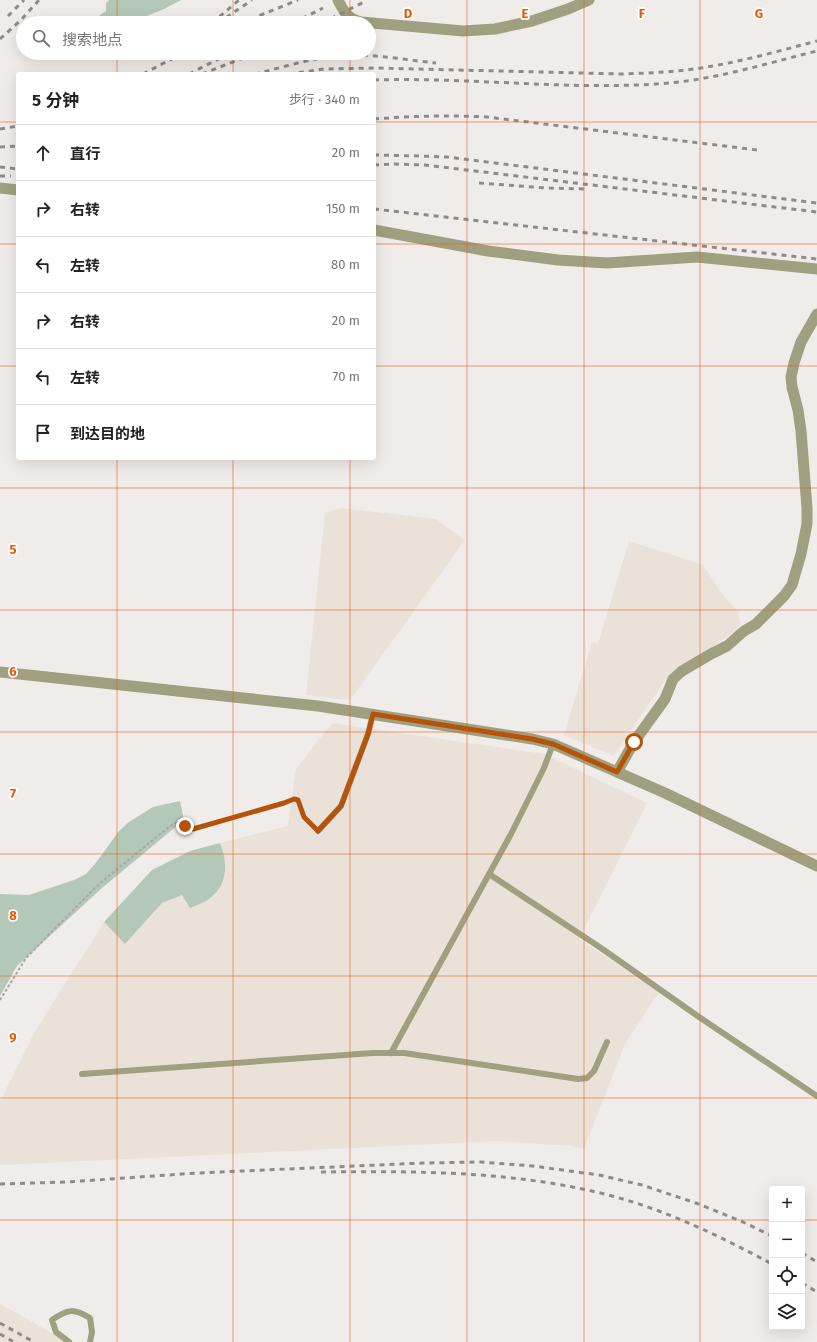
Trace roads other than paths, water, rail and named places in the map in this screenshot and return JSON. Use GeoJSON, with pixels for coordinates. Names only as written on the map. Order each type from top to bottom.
{"type":"FeatureCollection","features":[{"type":"Feature","properties":{"kind":"street"},"geometry":{"type":"LineString","coordinates":[[338,0],[344,12],[349,16]]}},
{"type":"Feature","properties":{"kind":"street"},"geometry":{"type":"LineString","coordinates":[[376,23],[463,31],[495,29],[532,22],[589,0]]}},
{"type":"Feature","properties":{"kind":"street"},"geometry":{"type":"LineString","coordinates":[[0,188],[16,190]]}},
{"type":"Feature","properties":{"kind":"street"},"geometry":{"type":"LineString","coordinates":[[376,230],[488,251],[558,260],[608,263],[697,257],[817,269]]}},
{"type":"Feature","properties":{"kind":"street"},"geometry":{"type":"LineString","coordinates":[[617,772],[634,742],[665,699],[673,679],[682,671],[727,646],[744,631],[756,624],[784,596],[792,585],[801,554],[807,524],[807,508],[801,431],[791,377],[801,342],[817,314]]}},
{"type":"Feature","properties":{"kind":"street"},"geometry":{"type":"LineString","coordinates":[[0,672],[318,706],[532,739],[553,744],[665,793],[817,866]]}},
{"type":"Feature","properties":{"kind":"lane"},"geometry":{"type":"LineString","coordinates":[[318,831],[341,806],[368,734],[373,714]]}},
{"type":"Feature","properties":{"kind":"lane"},"geometry":{"type":"LineString","coordinates":[[391,1053],[531,794],[544,768],[553,744]]}},
{"type":"Feature","properties":{"kind":"lane"},"geometry":{"type":"LineString","coordinates":[[489,874],[601,948],[699,1017],[817,1096]]}},
{"type":"Feature","properties":{"kind":"lane"},"geometry":{"type":"LineString","coordinates":[[82,1074],[358,1054],[404,1053],[578,1079],[587,1078],[594,1071],[607,1042]]}},
{"type":"Feature","properties":{"kind":"lane"},"geometry":{"type":"LineString","coordinates":[[69,1342],[56,1332],[52,1320],[64,1312],[78,1311],[90,1318],[92,1332],[90,1342]]}},
{"type":"Feature","properties":{"kind":"railway"},"geometry":{"type":"LineString","coordinates":[[8,16],[24,0]]}},
{"type":"Feature","properties":{"kind":"railway"},"geometry":{"type":"LineString","coordinates":[[25,16],[39,0]]}},
{"type":"Feature","properties":{"kind":"railway"},"geometry":{"type":"LineString","coordinates":[[220,16],[239,0]]}},
{"type":"Feature","properties":{"kind":"railway"},"geometry":{"type":"LineString","coordinates":[[228,16],[252,0]]}},
{"type":"Feature","properties":{"kind":"railway"},"geometry":{"type":"LineString","coordinates":[[258,16],[298,0]]}},
{"type":"Feature","properties":{"kind":"railway"},"geometry":{"type":"LineString","coordinates":[[336,16],[364,2]]}},
{"type":"Feature","properties":{"kind":"railway"},"geometry":{"type":"LineString","coordinates":[[307,16],[323,8]]}},
{"type":"Feature","properties":{"kind":"railway"},"geometry":{"type":"LineString","coordinates":[[0,39],[16,25]]}},
{"type":"Feature","properties":{"kind":"railway"},"geometry":{"type":"LineString","coordinates":[[303,72],[324,69],[376,68],[622,74],[662,72],[716,66],[817,41]]}},
{"type":"Feature","properties":{"kind":"railway"},"geometry":{"type":"LineString","coordinates":[[376,80],[444,80],[550,85],[656,84],[717,76],[817,51]]}},
{"type":"Feature","properties":{"kind":"railway"},"geometry":{"type":"LineString","coordinates":[[376,56],[436,63]]}},
{"type":"Feature","properties":{"kind":"railway"},"geometry":{"type":"LineString","coordinates":[[147,72],[170,60]]}},
{"type":"Feature","properties":{"kind":"railway"},"geometry":{"type":"LineString","coordinates":[[193,72],[216,60]]}},
{"type":"Feature","properties":{"kind":"railway"},"geometry":{"type":"LineString","coordinates":[[207,72],[238,60]]}},
{"type":"Feature","properties":{"kind":"railway"},"geometry":{"type":"LineString","coordinates":[[263,72],[311,60]]}},
{"type":"Feature","properties":{"kind":"railway"},"geometry":{"type":"LineString","coordinates":[[376,119],[430,116],[487,117],[757,150]]}},
{"type":"Feature","properties":{"kind":"railway"},"geometry":{"type":"LineString","coordinates":[[0,129],[16,126]]}},
{"type":"Feature","properties":{"kind":"railway"},"geometry":{"type":"LineString","coordinates":[[0,147],[16,146]]}},
{"type":"Feature","properties":{"kind":"railway"},"geometry":{"type":"LineString","coordinates":[[376,155],[447,157],[817,203]]}},
{"type":"Feature","properties":{"kind":"railway"},"geometry":{"type":"LineString","coordinates":[[376,165],[425,165],[817,212]]}},
{"type":"Feature","properties":{"kind":"railway"},"geometry":{"type":"LineString","coordinates":[[0,167],[16,169]]}},
{"type":"Feature","properties":{"kind":"railway"},"geometry":{"type":"LineString","coordinates":[[0,176],[11,176]]}},
{"type":"Feature","properties":{"kind":"railway"},"geometry":{"type":"LineString","coordinates":[[479,183],[546,188],[588,189]]}},
{"type":"Feature","properties":{"kind":"railway"},"geometry":{"type":"LineString","coordinates":[[376,209],[817,259]]}},
{"type":"Feature","properties":{"kind":"railway"},"geometry":{"type":"LineString","coordinates":[[0,1184],[67,1182],[197,1173],[423,1163],[481,1162],[533,1166],[599,1175],[642,1185],[696,1203],[743,1222],[769,1235]]}},
{"type":"Feature","properties":{"kind":"railway"},"geometry":{"type":"LineString","coordinates":[[321,1172],[425,1172],[494,1176],[562,1185],[619,1198],[664,1213],[730,1242],[769,1262]]}},
{"type":"Feature","properties":{"kind":"railway"},"geometry":{"type":"LineString","coordinates":[[805,1255],[817,1262]]}},
{"type":"Feature","properties":{"kind":"railway"},"geometry":{"type":"LineString","coordinates":[[805,1285],[817,1292]]}},
{"type":"Feature","properties":{"kind":"railway"},"geometry":{"type":"LineString","coordinates":[[0,1323],[34,1342]]}},
{"type":"Feature","properties":{"kind":"railway"},"geometry":{"type":"LineString","coordinates":[[0,1334],[14,1342]]}}]}
